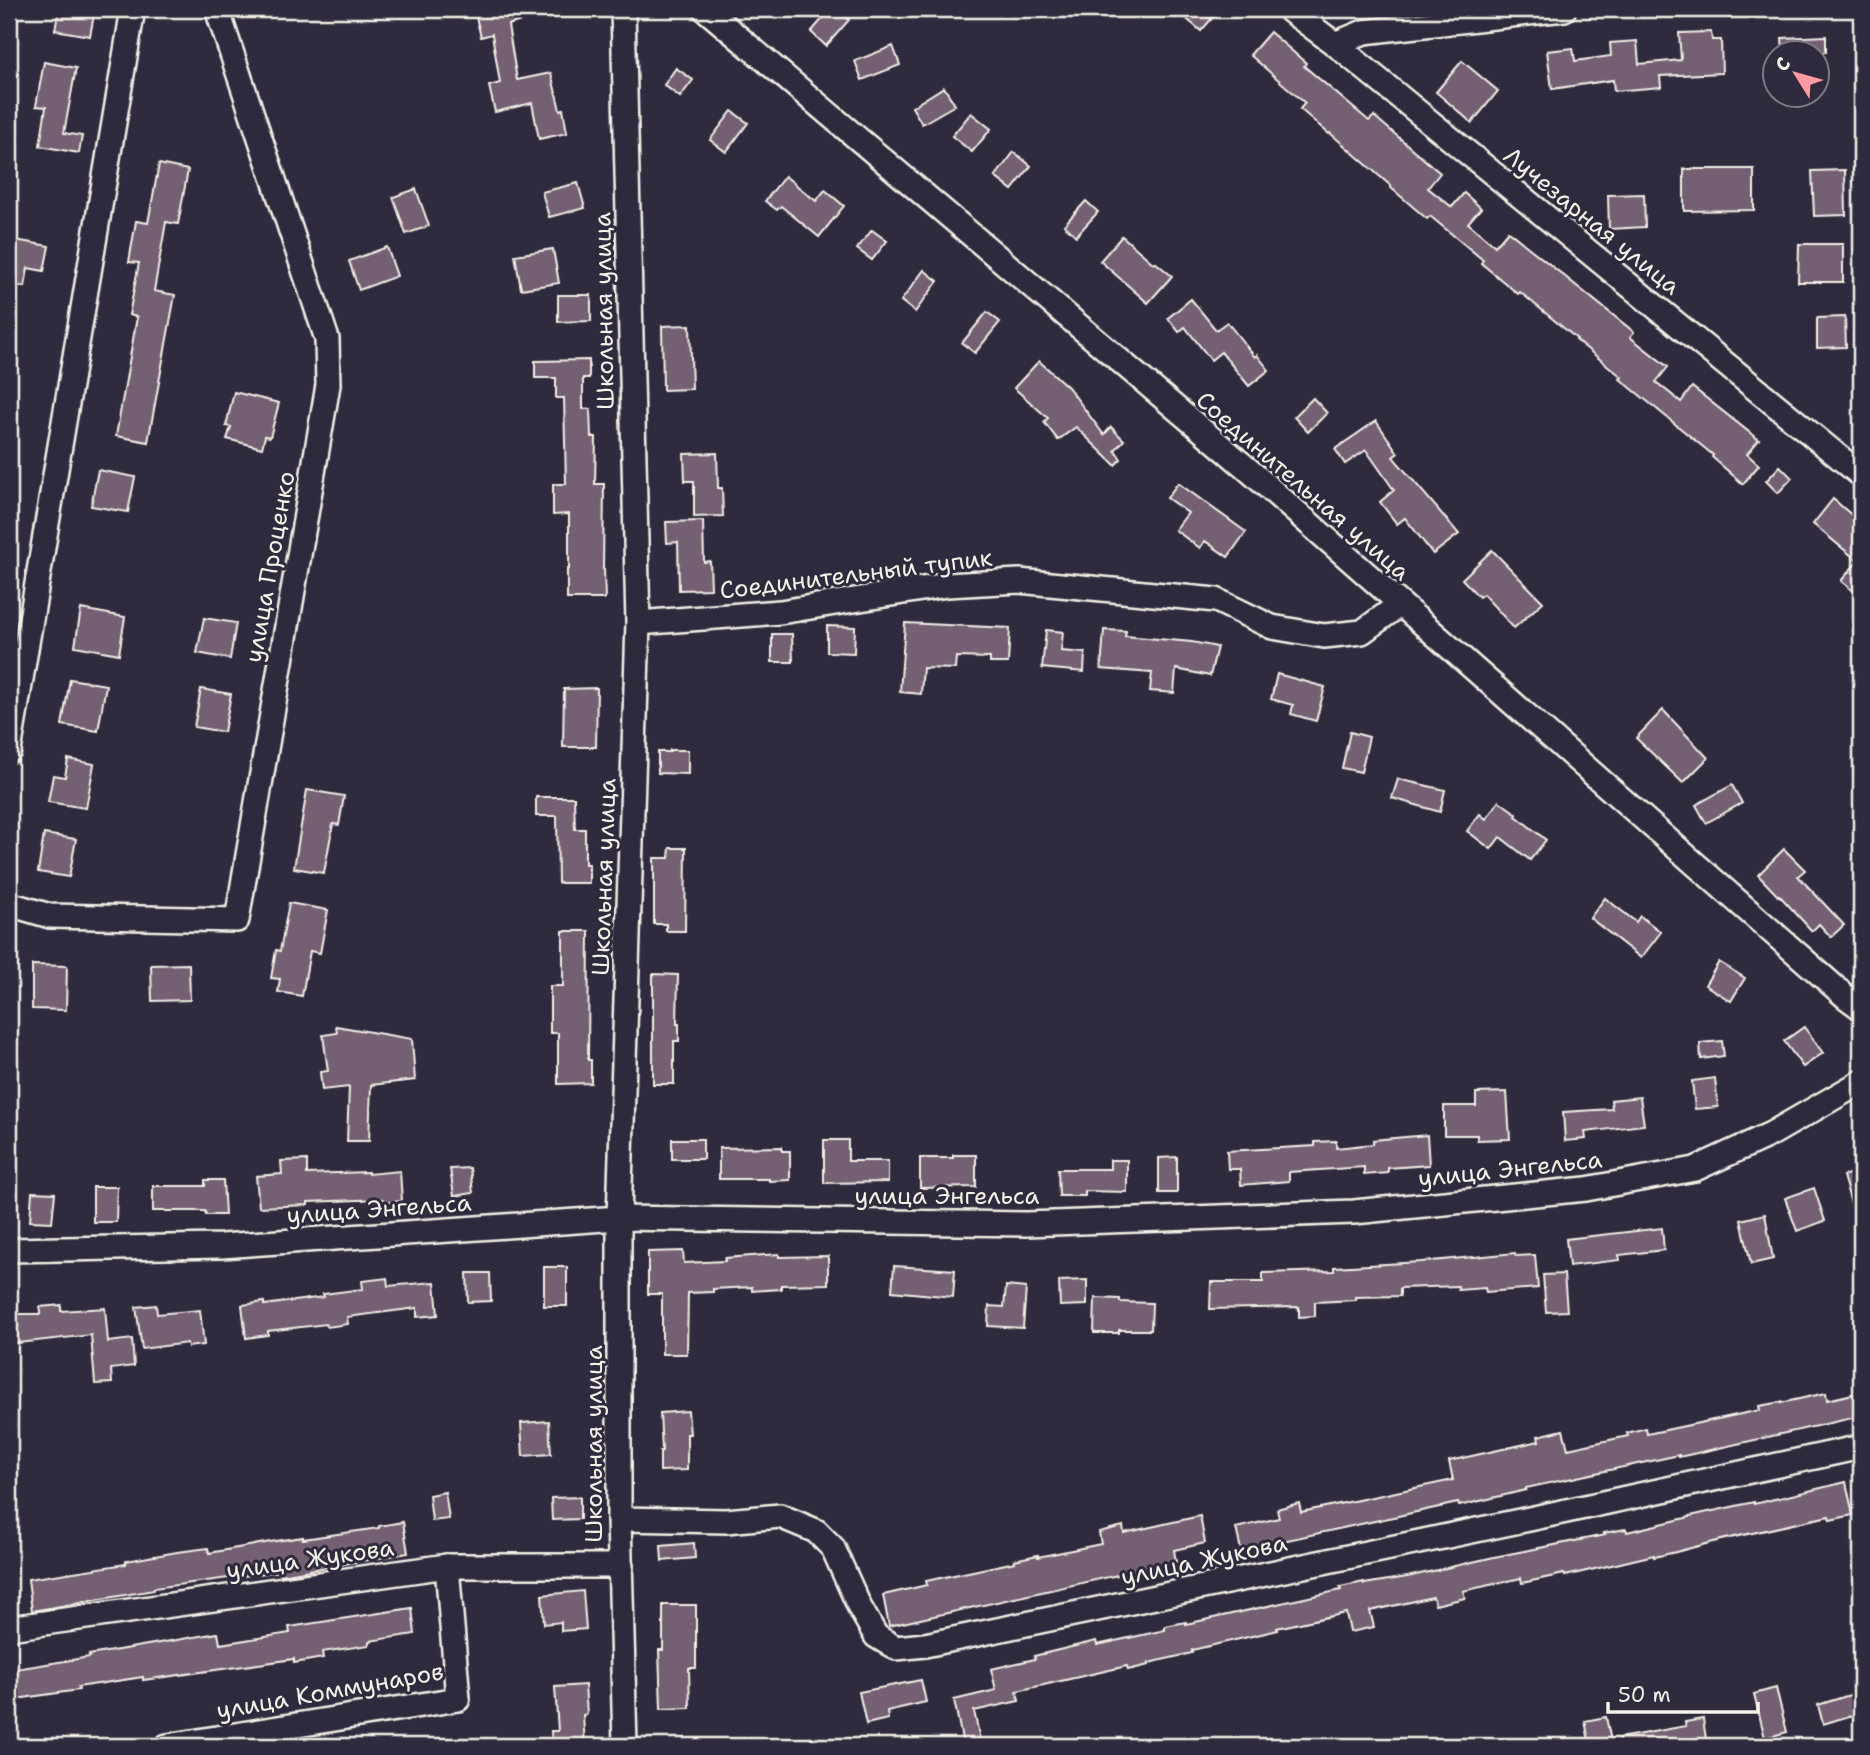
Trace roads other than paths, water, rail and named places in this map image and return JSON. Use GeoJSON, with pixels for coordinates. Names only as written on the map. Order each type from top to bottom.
{"type":"FeatureCollection","features":[{"type":"Feature","properties":{"kind":"street"},"geometry":{"type":"LineString","coordinates":[[9,751],[133,9]]}},
{"type":"Feature","properties":{"kind":"street","name":"улица Проценко"},"geometry":{"type":"LineString","coordinates":[[9,904],[50,916],[237,920],[328,386],[327,339],[217,9]]}},
{"type":"Feature","properties":{"kind":"street","name":"Школьная улица"},"geometry":{"type":"LineString","coordinates":[[623,9],[638,624],[620,1218],[619,1519],[625,1746]]}},
{"type":"Feature","properties":{"kind":"street","name":"Соединительная улица"},"geometry":{"type":"LineString","coordinates":[[705,9],[1233,456],[1399,605],[1861,1008]]}},
{"type":"Feature","properties":{"kind":"street","name":"Лучезарная улица"},"geometry":{"type":"LineString","coordinates":[[1288,9],[1335,44],[1861,475]]}},
{"type":"Feature","properties":{"kind":"street"},"geometry":{"type":"LineString","coordinates":[[1335,44],[1364,32],[1564,9]]}},
{"type":"Feature","properties":{"kind":"street","name":"Соединительный тупик"},"geometry":{"type":"LineString","coordinates":[[638,624],[780,612],[947,585],[1019,581],[1216,600],[1272,627],[1324,636],[1362,632],[1399,605]]}},
{"type":"Feature","properties":{"kind":"street","name":"улица Энгельса"},"geometry":{"type":"LineString","coordinates":[[9,1250],[221,1246],[620,1218],[1026,1224],[1354,1212],[1586,1189],[1695,1169],[1771,1134],[1861,1082]]}},
{"type":"Feature","properties":{"kind":"street","name":"улица Жукова"},"geometry":{"type":"LineString","coordinates":[[619,1519],[726,1521],[780,1516],[816,1531],[833,1548],[876,1636],[897,1648],[938,1642],[1521,1521],[1861,1447]]}},
{"type":"Feature","properties":{"kind":"street","name":"улица Жукова"},"geometry":{"type":"LineString","coordinates":[[9,1628],[447,1566],[621,1566]]}},
{"type":"Feature","properties":{"kind":"street","name":"улица Коммунаров"},"geometry":{"type":"LineString","coordinates":[[167,1746],[458,1699],[447,1566]]}}]}
